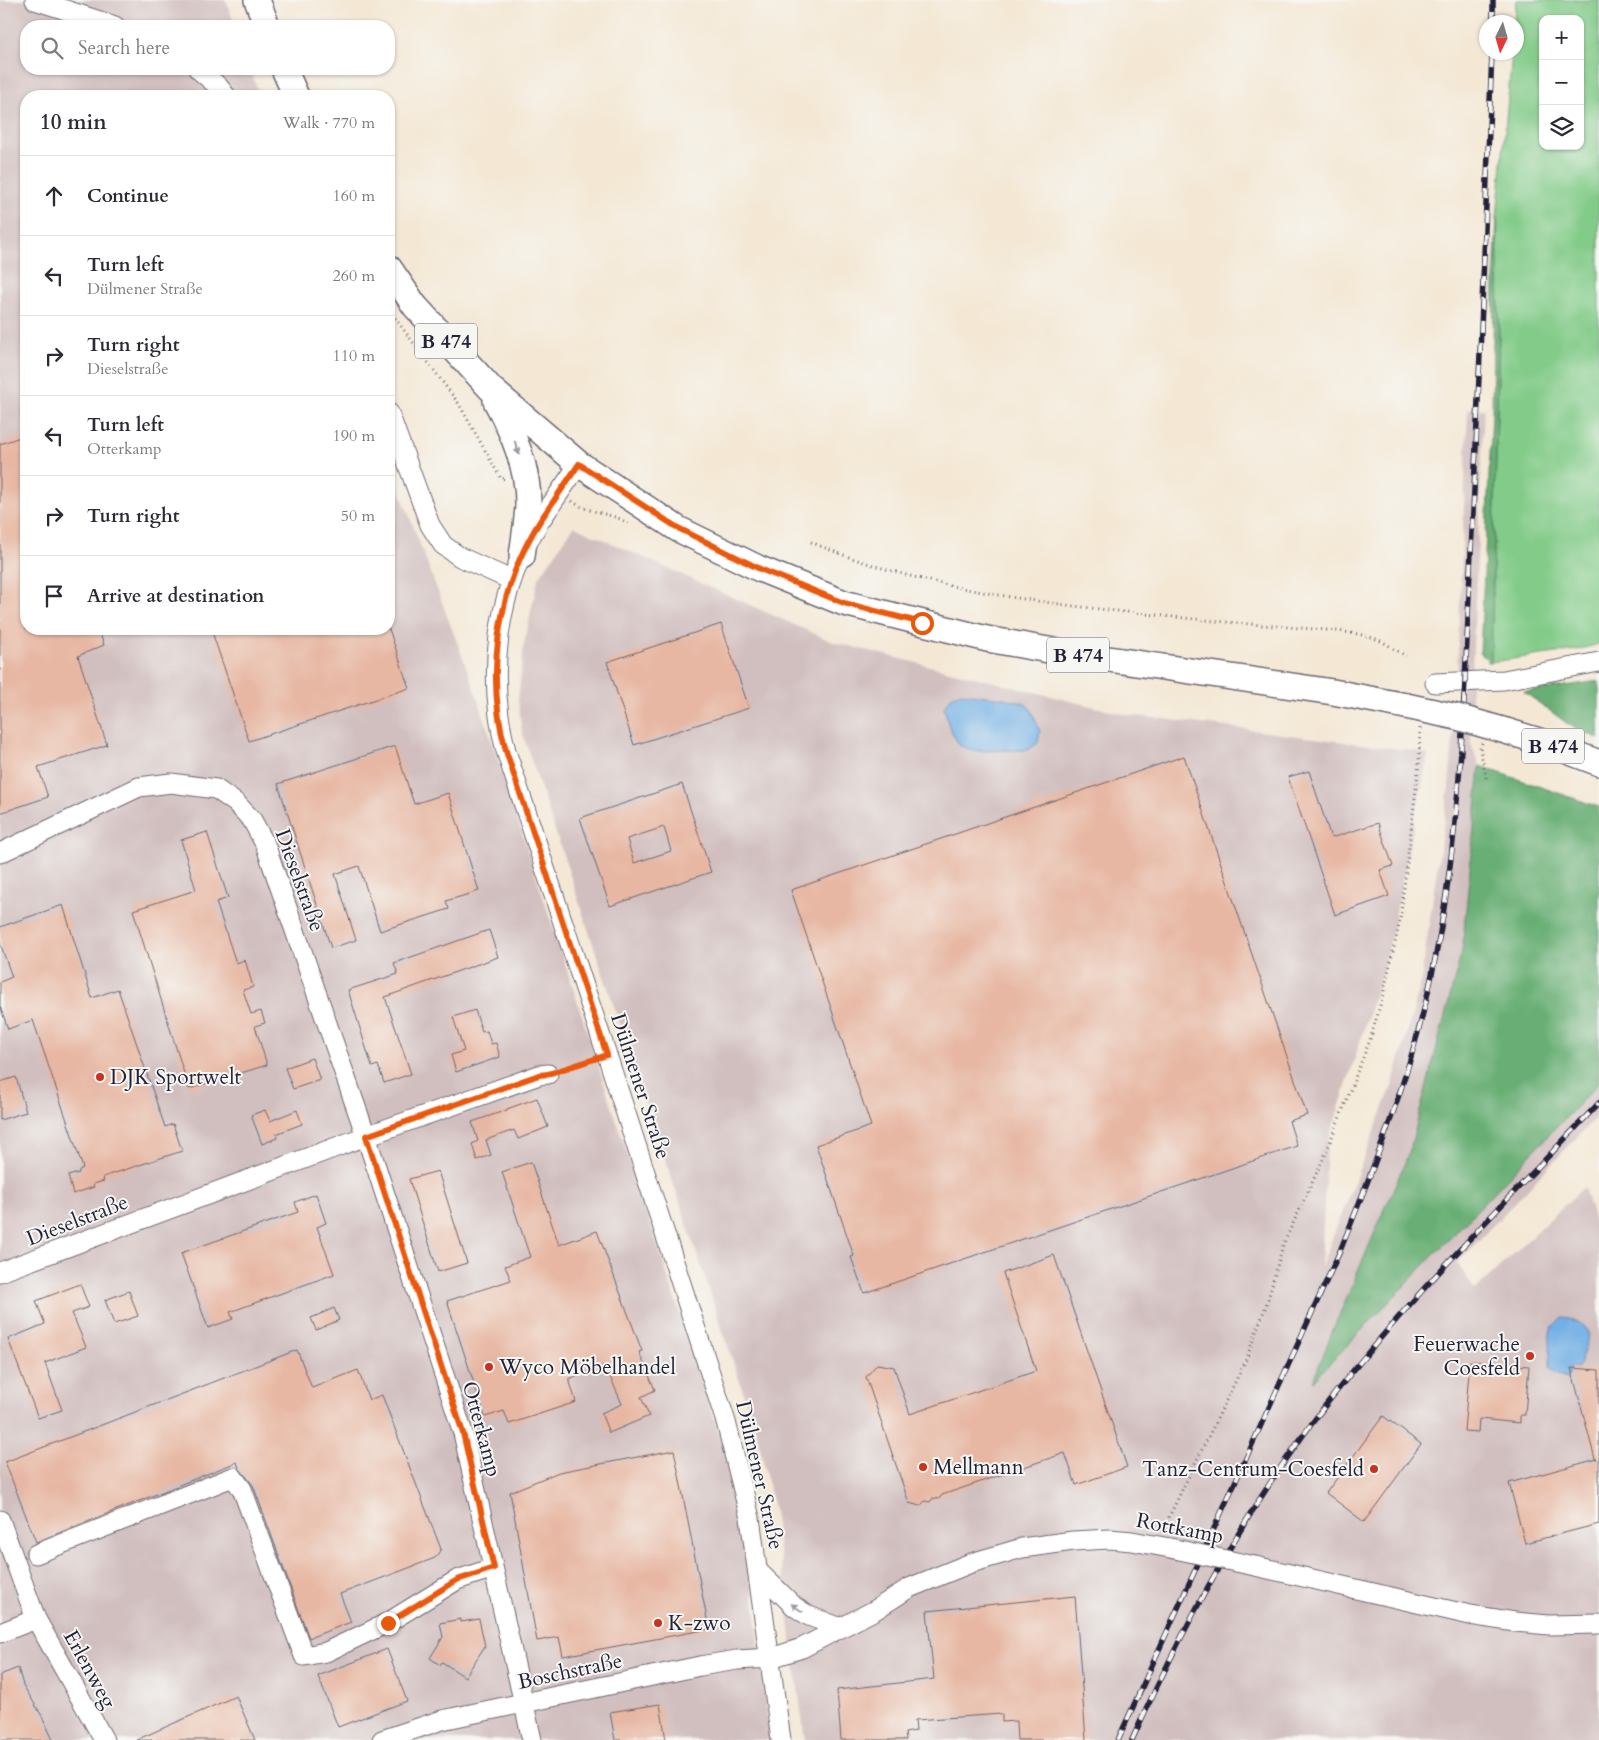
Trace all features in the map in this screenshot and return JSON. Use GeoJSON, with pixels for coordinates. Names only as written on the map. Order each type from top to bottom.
{"type":"FeatureCollection","features":[{"type":"Feature","properties":{"kind":"main road"},"geometry":{"type":"LineString","coordinates":[[257,0],[265,20]]}},
{"type":"Feature","properties":{"kind":"main road"},"geometry":{"type":"LineString","coordinates":[[287,75],[293,90]]}},
{"type":"Feature","properties":{"kind":"main road","name":"B 474"},"geometry":{"type":"LineString","coordinates":[[395,277],[415,306],[491,389],[579,464],[678,528],[760,569],[844,603],[955,632],[1054,651],[1244,678],[1406,706],[1457,717],[1506,731],[1549,744],[1599,763]]}},
{"type":"Feature","properties":{"kind":"main road"},"geometry":{"type":"LineString","coordinates":[[491,389],[510,426],[525,476],[528,506],[522,556]]}},
{"type":"Feature","properties":{"kind":"street"},"geometry":{"type":"LineString","coordinates":[[35,0],[97,20]]}},
{"type":"Feature","properties":{"kind":"street"},"geometry":{"type":"LineString","coordinates":[[205,75],[221,90]]}},
{"type":"Feature","properties":{"kind":"street"},"geometry":{"type":"LineString","coordinates":[[395,429],[430,525],[443,545],[460,557],[511,580]]}},
{"type":"Feature","properties":{"kind":"street","name":"Dülmener Straße"},"geometry":{"type":"LineString","coordinates":[[579,464],[540,522],[511,580],[501,619],[496,659],[497,703],[502,737],[726,1422],[750,1518],[781,1740]]}},
{"type":"Feature","properties":{"kind":"street"},"geometry":{"type":"LineString","coordinates":[[1435,683],[1504,680],[1599,662]]}},
{"type":"Feature","properties":{"kind":"street","name":"Dieselstraße"},"geometry":{"type":"LineString","coordinates":[[0,853],[139,787],[171,783],[192,786],[216,790],[236,803],[252,820],[265,844],[366,1136]]}},
{"type":"Feature","properties":{"kind":"street","name":"Dieselstraße"},"geometry":{"type":"LineString","coordinates":[[0,1272],[366,1136],[539,1075],[548,1074]]}},
{"type":"Feature","properties":{"kind":"street","name":"Otterkamp"},"geometry":{"type":"LineString","coordinates":[[366,1136],[463,1433],[532,1740]]}},
{"type":"Feature","properties":{"kind":"street"},"geometry":{"type":"LineString","coordinates":[[36,1554],[233,1477],[242,1489],[304,1656],[326,1652],[388,1623],[457,1580],[494,1568]]}},
{"type":"Feature","properties":{"kind":"street","name":"Erlenweg"},"geometry":{"type":"LineString","coordinates":[[0,1520],[36,1620],[104,1740]]}},
{"type":"Feature","properties":{"kind":"street","name":"Rottkamp"},"geometry":{"type":"LineString","coordinates":[[771,1658],[802,1648],[875,1610],[909,1588],[971,1563],[1022,1548],[1073,1540],[1110,1539],[1162,1546],[1470,1615],[1549,1625],[1599,1624]]}},
{"type":"Feature","properties":{"kind":"street"},"geometry":{"type":"LineString","coordinates":[[759,1572],[795,1607],[809,1616],[841,1628]]}},
{"type":"Feature","properties":{"kind":"street","name":"Erlenweg"},"geometry":{"type":"LineString","coordinates":[[0,1633],[36,1620]]}},
{"type":"Feature","properties":{"kind":"street","name":"Boschstraße"},"geometry":{"type":"LineString","coordinates":[[382,1740],[442,1720],[728,1661],[771,1658]]}},
{"type":"Feature","properties":{"kind":"path"},"geometry":{"type":"LineString","coordinates":[[395,318],[459,404],[501,479],[525,476]]}},
{"type":"Feature","properties":{"kind":"path"},"geometry":{"type":"LineString","coordinates":[[811,542],[844,556],[927,582],[980,592],[1077,606],[1186,618],[1338,631],[1377,639],[1406,656]]}},
{"type":"Feature","properties":{"kind":"path"},"geometry":{"type":"LineString","coordinates":[[1162,1546],[1171,1514],[1245,1362],[1267,1303],[1283,1245],[1325,1155],[1371,1037],[1400,921],[1419,764]]}},
{"type":"Feature","properties":{"kind":"path"},"geometry":{"type":"LineString","coordinates":[[548,1074],[607,1055]]}},
{"type":"Feature","properties":{"kind":"shaded area"},"geometry":{"type":"Polygon","coordinates":[[[0,0],[226,0],[233,20],[20,20],[20,75],[252,75],[258,90],[20,90],[20,635],[395,635],[395,478],[475,690],[744,1509],[770,1740],[0,1740],[0,0]]]}},
{"type":"Feature","properties":{"kind":"shaded area"},"geometry":{"type":"Polygon","coordinates":[[[1468,409],[1484,409],[1471,690],[1471,744],[1480,766],[1462,951],[1409,1153],[1334,1327],[1314,1379],[1599,1083],[1599,1114],[1457,1263],[1475,1290],[1584,1187],[1599,1239],[1599,1740],[805,1740],[773,1504],[756,1430],[522,732],[518,700],[524,644],[538,579],[574,526],[833,642],[1123,714],[1416,751],[1428,755],[1387,956],[1327,1146],[1321,1267],[1392,1086],[1420,987],[1449,787],[1456,696],[1468,409]]]}},
{"type":"Feature","properties":{"kind":"green space"},"geometry":{"type":"Polygon","coordinates":[[[1516,0],[1599,0],[1599,644],[1577,650],[1491,662],[1499,327],[1497,218],[1511,60],[1524,60],[1524,15],[1515,15],[1516,0]]]}},
{"type":"Feature","properties":{"kind":"green space"},"geometry":{"type":"Polygon","coordinates":[[[1497,218],[1499,327],[1491,662],[1487,662],[1487,659],[1480,653],[1492,415],[1497,218]]]}},
{"type":"Feature","properties":{"kind":"green space"},"geometry":{"type":"Polygon","coordinates":[[[1599,681],[1599,739],[1568,724],[1524,692],[1599,681]]]}},
{"type":"Feature","properties":{"kind":"green space"},"geometry":{"type":"Polygon","coordinates":[[[1480,766],[1599,807],[1599,1083],[1313,1381],[1334,1327],[1409,1153],[1462,951],[1480,766]]]}},
{"type":"Feature","properties":{"kind":"water"},"geometry":{"type":"Polygon","coordinates":[[[961,693],[1004,698],[1024,703],[1031,709],[1040,731],[1038,743],[1028,750],[972,751],[959,745],[949,727],[944,707],[952,696],[961,693]]]}},
{"type":"Feature","properties":{"kind":"water"},"geometry":{"type":"Polygon","coordinates":[[[1561,1318],[1578,1322],[1589,1335],[1578,1368],[1571,1368],[1568,1378],[1558,1375],[1550,1368],[1550,1332],[1552,1327],[1561,1318]]]}},
{"type":"Feature","properties":{"kind":"building"},"geometry":{"type":"Polygon","coordinates":[[[20,437],[20,635],[100,635],[104,645],[78,656],[107,745],[38,767],[48,797],[0,813],[0,444],[20,437]]]}},
{"type":"Feature","properties":{"kind":"building"},"geometry":{"type":"Polygon","coordinates":[[[721,624],[749,708],[634,745],[607,662],[721,624]]]}},
{"type":"Feature","properties":{"kind":"building"},"geometry":{"type":"Polygon","coordinates":[[[213,635],[391,635],[409,688],[249,741],[213,635]]]}},
{"type":"Feature","properties":{"kind":"building"},"geometry":{"type":"Polygon","coordinates":[[[395,746],[414,804],[448,793],[479,891],[446,901],[449,909],[380,931],[359,866],[335,874],[356,940],[331,948],[278,784],[395,746]]]}},
{"type":"Feature","properties":{"kind":"building"},"geometry":{"type":"Polygon","coordinates":[[[1184,756],[1307,1115],[1289,1121],[1297,1146],[864,1293],[851,1257],[854,1256],[816,1145],[871,1126],[791,890],[1184,756]]]}},
{"type":"Feature","properties":{"kind":"building"},"geometry":{"type":"Polygon","coordinates":[[[1309,771],[1331,838],[1378,823],[1393,866],[1380,870],[1389,896],[1335,915],[1288,777],[1309,771]]]}},
{"type":"Feature","properties":{"kind":"building"},"geometry":{"type":"Polygon","coordinates":[[[682,784],[711,872],[610,906],[580,818],[682,784]],[[664,827],[627,839],[634,863],[671,851],[664,827]]]}},
{"type":"Feature","properties":{"kind":"building"},"geometry":{"type":"Polygon","coordinates":[[[207,832],[228,898],[216,902],[236,963],[245,960],[253,987],[243,990],[251,1014],[261,1011],[265,1023],[255,1026],[267,1065],[189,1089],[133,910],[196,890],[181,840],[207,832]]]}},
{"type":"Feature","properties":{"kind":"building","name":"DJK Sportwelt"},"geometry":{"type":"Polygon","coordinates":[[[63,905],[92,998],[118,989],[165,1127],[173,1124],[182,1151],[103,1177],[104,1181],[93,1184],[94,1187],[73,1194],[68,1176],[79,1173],[79,1170],[83,1168],[33,1020],[8,1029],[0,1006],[0,982],[12,977],[0,943],[0,927],[63,905]]]}},
{"type":"Feature","properties":{"kind":"building"},"geometry":{"type":"Polygon","coordinates":[[[489,930],[498,957],[385,997],[411,1074],[384,1083],[378,1065],[372,1067],[348,990],[398,974],[394,963],[489,930]]]}},
{"type":"Feature","properties":{"kind":"building"},"geometry":{"type":"Polygon","coordinates":[[[475,1010],[482,1032],[487,1031],[491,1044],[496,1043],[500,1057],[456,1072],[451,1055],[464,1051],[453,1017],[475,1010]]]}},
{"type":"Feature","properties":{"kind":"building"},"geometry":{"type":"Polygon","coordinates":[[[312,1058],[320,1080],[293,1089],[285,1068],[312,1058]]]}},
{"type":"Feature","properties":{"kind":"building"},"geometry":{"type":"Polygon","coordinates":[[[16,1077],[26,1112],[0,1120],[0,1082],[16,1077]]]}},
{"type":"Feature","properties":{"kind":"building"},"geometry":{"type":"Polygon","coordinates":[[[537,1098],[548,1127],[518,1139],[514,1130],[486,1140],[491,1155],[477,1160],[472,1144],[478,1141],[472,1122],[537,1098]]]}},
{"type":"Feature","properties":{"kind":"building"},"geometry":{"type":"Polygon","coordinates":[[[265,1110],[270,1121],[297,1110],[302,1124],[276,1134],[277,1138],[262,1144],[251,1115],[265,1110]]]}},
{"type":"Feature","properties":{"kind":"building"},"geometry":{"type":"Polygon","coordinates":[[[531,1162],[559,1245],[597,1231],[642,1351],[639,1352],[655,1390],[641,1397],[649,1416],[609,1433],[601,1413],[622,1404],[605,1365],[569,1379],[576,1402],[509,1424],[504,1411],[485,1417],[447,1301],[511,1280],[505,1266],[530,1257],[502,1172],[531,1162]]]}},
{"type":"Feature","properties":{"kind":"building"},"geometry":{"type":"Polygon","coordinates":[[[438,1171],[467,1263],[438,1272],[409,1179],[438,1171]]]}},
{"type":"Feature","properties":{"kind":"building"},"geometry":{"type":"Polygon","coordinates":[[[316,1194],[326,1223],[317,1227],[334,1274],[230,1312],[233,1319],[208,1328],[181,1253],[298,1212],[295,1202],[316,1194]]]}},
{"type":"Feature","properties":{"kind":"building"},"geometry":{"type":"Polygon","coordinates":[[[1054,1255],[1127,1467],[1076,1485],[1065,1453],[942,1495],[939,1499],[933,1498],[930,1502],[925,1501],[920,1506],[909,1503],[866,1377],[877,1364],[894,1367],[910,1414],[1036,1371],[1003,1273],[1054,1255]]]}},
{"type":"Feature","properties":{"kind":"building"},"geometry":{"type":"Polygon","coordinates":[[[80,1284],[89,1307],[72,1313],[86,1347],[45,1363],[62,1410],[38,1418],[8,1339],[45,1324],[36,1301],[80,1284]]]}},
{"type":"Feature","properties":{"kind":"building"},"geometry":{"type":"Polygon","coordinates":[[[129,1291],[138,1316],[114,1324],[105,1300],[129,1291]]]}},
{"type":"Feature","properties":{"kind":"building"},"geometry":{"type":"Polygon","coordinates":[[[334,1308],[339,1320],[316,1330],[311,1318],[334,1308]]]}},
{"type":"Feature","properties":{"kind":"building"},"geometry":{"type":"Polygon","coordinates":[[[297,1350],[312,1388],[358,1370],[369,1400],[382,1395],[441,1549],[435,1558],[340,1594],[351,1622],[309,1638],[253,1485],[239,1468],[237,1462],[36,1542],[5,1462],[297,1350]]]}},
{"type":"Feature","properties":{"kind":"building"},"geometry":{"type":"Polygon","coordinates":[[[1470,1361],[1529,1366],[1525,1415],[1520,1415],[1520,1423],[1479,1419],[1478,1432],[1464,1431],[1470,1361]]]}},
{"type":"Feature","properties":{"kind":"building"},"geometry":{"type":"Polygon","coordinates":[[[1571,1368],[1599,1370],[1599,1524],[1525,1543],[1509,1483],[1597,1459],[1595,1459],[1571,1368]]]}},
{"type":"Feature","properties":{"kind":"building","name":"Tanz-Centrum-Coesfeld"},"geometry":{"type":"Polygon","coordinates":[[[1383,1416],[1421,1444],[1364,1522],[1326,1493],[1383,1416]]]}},
{"type":"Feature","properties":{"kind":"building"},"geometry":{"type":"Polygon","coordinates":[[[674,1450],[709,1629],[563,1656],[559,1637],[537,1641],[510,1492],[559,1472],[674,1450]]]}},
{"type":"Feature","properties":{"kind":"building"},"geometry":{"type":"Polygon","coordinates":[[[1075,1596],[1086,1740],[1017,1740],[1016,1721],[1002,1722],[1002,1714],[915,1720],[916,1731],[905,1733],[906,1740],[841,1740],[837,1690],[934,1679],[927,1611],[1075,1596]]]}},
{"type":"Feature","properties":{"kind":"building"},"geometry":{"type":"Polygon","coordinates":[[[461,1619],[461,1622],[479,1619],[485,1646],[465,1677],[442,1662],[440,1665],[430,1658],[443,1637],[440,1623],[461,1619]]]}},
{"type":"Feature","properties":{"kind":"building"},"geometry":{"type":"Polygon","coordinates":[[[387,1649],[407,1701],[338,1727],[318,1676],[387,1649]]]}},
{"type":"Feature","properties":{"kind":"building"},"geometry":{"type":"Polygon","coordinates":[[[18,1668],[23,1685],[42,1716],[53,1740],[0,1740],[0,1675],[18,1668]]]}},
{"type":"Feature","properties":{"kind":"building"},"geometry":{"type":"Polygon","coordinates":[[[236,1696],[255,1740],[136,1740],[236,1696]]]}},
{"type":"Feature","properties":{"kind":"building"},"geometry":{"type":"Polygon","coordinates":[[[660,1704],[666,1740],[615,1740],[610,1712],[660,1704]]]}},
{"type":"Feature","properties":{"kind":"railway"},"geometry":{"type":"LineString","coordinates":[[1493,0],[1493,15]]}},
{"type":"Feature","properties":{"kind":"railway"},"geometry":{"type":"LineString","coordinates":[[1118,1740],[1340,1251],[1367,1184],[1403,1083],[1431,979],[1441,929],[1455,827],[1463,725],[1492,60]]}},
{"type":"Feature","properties":{"kind":"railway"},"geometry":{"type":"LineString","coordinates":[[1132,1740],[1154,1692],[1228,1551],[1255,1506],[1315,1419],[1408,1306],[1599,1103]]}},
{"type":"Feature","properties":{"kind":"place","name":"DJK Sportwelt"},"geometry":{"type":"Point","coordinates":[100,1077]}},
{"type":"Feature","properties":{"kind":"place","name":"Feuerwache Coesfeld"},"geometry":{"type":"Point","coordinates":[1530,1356]}},
{"type":"Feature","properties":{"kind":"place","name":"Wyco Möbelhandel"},"geometry":{"type":"Point","coordinates":[489,1367]}},
{"type":"Feature","properties":{"kind":"place","name":"Mellmann"},"geometry":{"type":"Point","coordinates":[923,1467]}},
{"type":"Feature","properties":{"kind":"place","name":"Tanz-Centrum-Coesfeld"},"geometry":{"type":"Point","coordinates":[1374,1469]}},
{"type":"Feature","properties":{"kind":"place","name":"K-zwo"},"geometry":{"type":"Point","coordinates":[658,1623]}},
{"type":"Feature","properties":{"kind":"route"},"geometry":{"type":"LineString","coordinates":[[388,1623],[457,1580],[494,1568],[463,1433],[366,1136],[539,1075],[548,1074],[607,1055],[506,751],[497,703],[496,659],[501,619],[511,580],[540,522],[579,464],[678,528],[760,569],[844,603],[922,623]]}}]}
